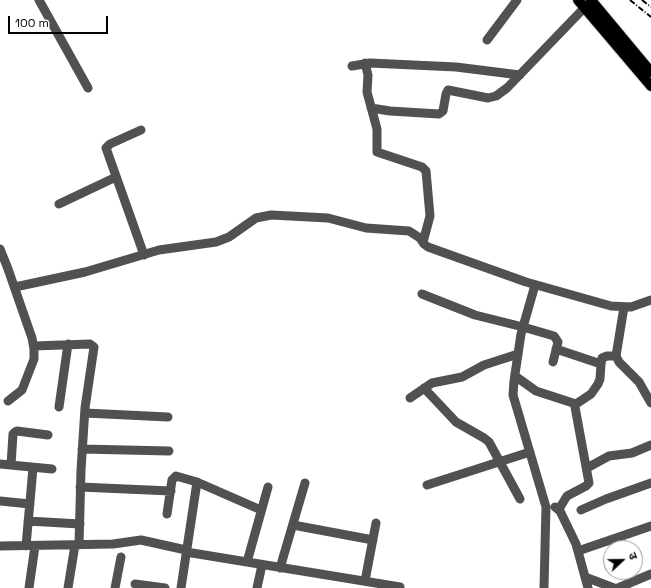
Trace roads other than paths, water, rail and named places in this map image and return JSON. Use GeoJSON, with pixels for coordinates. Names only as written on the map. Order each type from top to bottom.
{"type":"FeatureCollection","features":[{"type":"Feature","properties":{"kind":"main road"},"geometry":{"type":"LineString","coordinates":[[586,2],[651,72]]}},
{"type":"Feature","properties":{"kind":"main road"},"geometry":{"type":"LineString","coordinates":[[586,2],[651,86]]}},
{"type":"Feature","properties":{"kind":"street"},"geometry":{"type":"LineString","coordinates":[[39,0],[88,88]]}},
{"type":"Feature","properties":{"kind":"street"},"geometry":{"type":"LineString","coordinates":[[486,40],[517,0]]}},
{"type":"Feature","properties":{"kind":"street"},"geometry":{"type":"LineString","coordinates":[[371,108],[390,111],[439,114],[443,111],[448,90],[488,98],[492,97],[503,91],[520,75],[586,2]]}},
{"type":"Feature","properties":{"kind":"street"},"geometry":{"type":"LineString","coordinates":[[352,66],[365,63],[460,67],[520,75]]}},
{"type":"Feature","properties":{"kind":"street"},"geometry":{"type":"LineString","coordinates":[[365,63],[368,75],[367,92],[377,129],[377,152],[425,168],[430,216],[423,242]]}},
{"type":"Feature","properties":{"kind":"street"},"geometry":{"type":"LineString","coordinates":[[141,130],[107,146],[107,150],[144,255]]}},
{"type":"Feature","properties":{"kind":"street"},"geometry":{"type":"LineString","coordinates":[[59,204],[116,177]]}},
{"type":"Feature","properties":{"kind":"street"},"geometry":{"type":"LineString","coordinates":[[15,288],[85,272],[159,250],[223,240],[256,218],[271,215],[328,218],[366,228],[403,230],[415,234],[428,247],[535,285],[611,306],[631,307],[651,300]]}},
{"type":"Feature","properties":{"kind":"street"},"geometry":{"type":"LineString","coordinates":[[0,249],[15,288],[34,346],[34,359],[22,390],[8,401]]}},
{"type":"Feature","properties":{"kind":"street"},"geometry":{"type":"LineString","coordinates":[[535,285],[523,326],[513,395],[546,507],[544,588]]}},
{"type":"Feature","properties":{"kind":"street"},"geometry":{"type":"LineString","coordinates":[[422,294],[475,315],[523,326],[554,336],[558,342],[553,362]]}},
{"type":"Feature","properties":{"kind":"street"},"geometry":{"type":"LineString","coordinates":[[624,307],[616,356],[619,362],[648,393],[651,403]]}},
{"type":"Feature","properties":{"kind":"street"},"geometry":{"type":"LineString","coordinates":[[59,407],[68,344]]}},
{"type":"Feature","properties":{"kind":"street"},"geometry":{"type":"LineString","coordinates":[[34,346],[90,344],[94,347],[84,413],[80,488],[80,524],[68,588]]}},
{"type":"Feature","properties":{"kind":"street"},"geometry":{"type":"LineString","coordinates":[[556,349],[601,364]]}},
{"type":"Feature","properties":{"kind":"street"},"geometry":{"type":"LineString","coordinates":[[410,398],[432,383],[462,377],[484,366],[518,354]]}},
{"type":"Feature","properties":{"kind":"street"},"geometry":{"type":"LineString","coordinates":[[559,509],[567,496],[589,485],[590,480],[574,409],[576,404],[591,394],[598,384],[601,374],[601,360],[604,356],[616,356]]}},
{"type":"Feature","properties":{"kind":"street"},"geometry":{"type":"LineString","coordinates":[[515,376],[533,390],[576,404]]}},
{"type":"Feature","properties":{"kind":"street"},"geometry":{"type":"LineString","coordinates":[[424,388],[456,422],[486,440],[520,499]]}},
{"type":"Feature","properties":{"kind":"street"},"geometry":{"type":"LineString","coordinates":[[84,413],[168,417]]}},
{"type":"Feature","properties":{"kind":"street"},"geometry":{"type":"LineString","coordinates":[[11,465],[13,434],[15,432],[48,435]]}},
{"type":"Feature","properties":{"kind":"street"},"geometry":{"type":"LineString","coordinates":[[587,468],[609,456],[632,453],[651,445]]}},
{"type":"Feature","properties":{"kind":"street"},"geometry":{"type":"LineString","coordinates":[[82,449],[169,452]]}},
{"type":"Feature","properties":{"kind":"street"},"geometry":{"type":"LineString","coordinates":[[427,485],[530,452]]}},
{"type":"Feature","properties":{"kind":"street"},"geometry":{"type":"LineString","coordinates":[[0,464],[52,469]]}},
{"type":"Feature","properties":{"kind":"street"},"geometry":{"type":"LineString","coordinates":[[29,588],[30,546],[28,521],[32,468]]}},
{"type":"Feature","properties":{"kind":"street"},"geometry":{"type":"LineString","coordinates":[[167,514],[172,480],[176,476],[197,482],[261,510]]}},
{"type":"Feature","properties":{"kind":"street"},"geometry":{"type":"LineString","coordinates":[[181,588],[197,482]]}},
{"type":"Feature","properties":{"kind":"street"},"geometry":{"type":"LineString","coordinates":[[280,568],[305,483]]}},
{"type":"Feature","properties":{"kind":"street"},"geometry":{"type":"LineString","coordinates":[[581,510],[606,499],[651,483]]}},
{"type":"Feature","properties":{"kind":"street"},"geometry":{"type":"LineString","coordinates":[[247,562],[268,487]]}},
{"type":"Feature","properties":{"kind":"street"},"geometry":{"type":"LineString","coordinates":[[80,488],[171,491]]}},
{"type":"Feature","properties":{"kind":"street"},"geometry":{"type":"LineString","coordinates":[[0,501],[30,504]]}},
{"type":"Feature","properties":{"kind":"street"},"geometry":{"type":"LineString","coordinates":[[546,507],[556,507],[559,509],[578,551],[588,588]]}},
{"type":"Feature","properties":{"kind":"street"},"geometry":{"type":"LineString","coordinates":[[28,521],[80,524]]}},
{"type":"Feature","properties":{"kind":"street"},"geometry":{"type":"LineString","coordinates":[[366,582],[376,523]]}},
{"type":"Feature","properties":{"kind":"street"},"geometry":{"type":"LineString","coordinates":[[293,525],[373,540]]}},
{"type":"Feature","properties":{"kind":"street"},"geometry":{"type":"LineString","coordinates":[[578,551],[651,526]]}},
{"type":"Feature","properties":{"kind":"street"},"geometry":{"type":"LineString","coordinates":[[0,546],[113,544],[144,540],[186,551],[262,565],[400,587]]}},
{"type":"Feature","properties":{"kind":"street"},"geometry":{"type":"LineString","coordinates":[[115,588],[121,557]]}},
{"type":"Feature","properties":{"kind":"street"},"geometry":{"type":"LineString","coordinates":[[257,588],[262,565]]}},
{"type":"Feature","properties":{"kind":"street"},"geometry":{"type":"LineString","coordinates":[[618,588],[651,574]]}},
{"type":"Feature","properties":{"kind":"street"},"geometry":{"type":"LineString","coordinates":[[585,577],[614,588]]}},
{"type":"Feature","properties":{"kind":"street"},"geometry":{"type":"LineString","coordinates":[[135,584],[165,588]]}},
{"type":"Feature","properties":{"kind":"railway"},"geometry":{"type":"LineString","coordinates":[[630,0],[651,17]]}},
{"type":"Feature","properties":{"kind":"railway"},"geometry":{"type":"LineString","coordinates":[[642,0],[651,7]]}}]}
